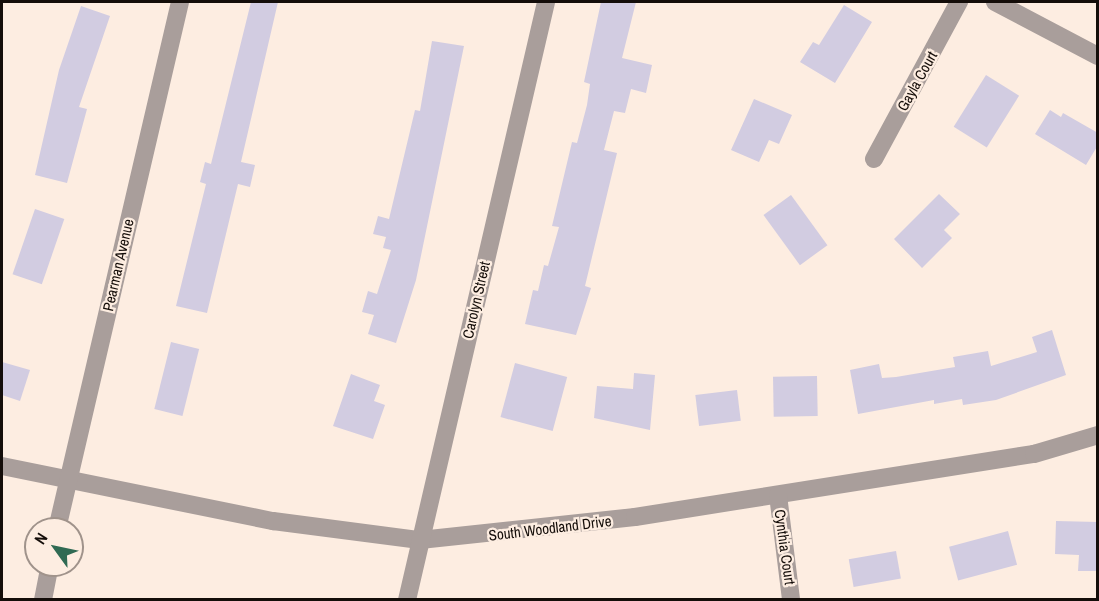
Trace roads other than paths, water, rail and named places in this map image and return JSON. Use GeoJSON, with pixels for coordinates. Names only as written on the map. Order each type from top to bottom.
{"type":"FeatureCollection","features":[{"type":"Feature","properties":{"kind":"street","name":"Pearman Avenue"},"geometry":{"type":"LineString","coordinates":[[59,517],[180,2]]}},
{"type":"Feature","properties":{"kind":"street","name":"Carolyn Street"},"geometry":{"type":"LineString","coordinates":[[407,600],[546,2]]}},
{"type":"Feature","properties":{"kind":"street","name":"Gayla Court"},"geometry":{"type":"LineString","coordinates":[[874,159],[959,2]]}},
{"type":"Feature","properties":{"kind":"street"},"geometry":{"type":"LineString","coordinates":[[995,2],[1098,56]]}},
{"type":"Feature","properties":{"kind":"street","name":"South Woodland Drive"},"geometry":{"type":"LineString","coordinates":[[2,466],[307,527],[420,540],[487,536],[778,495],[1034,454],[1098,435]]}},
{"type":"Feature","properties":{"kind":"street","name":"Cynthia Court"},"geometry":{"type":"LineString","coordinates":[[778,495],[791,600]]}},
{"type":"Feature","properties":{"kind":"street"},"geometry":{"type":"LineString","coordinates":[[43,600],[48,577]]}}]}
